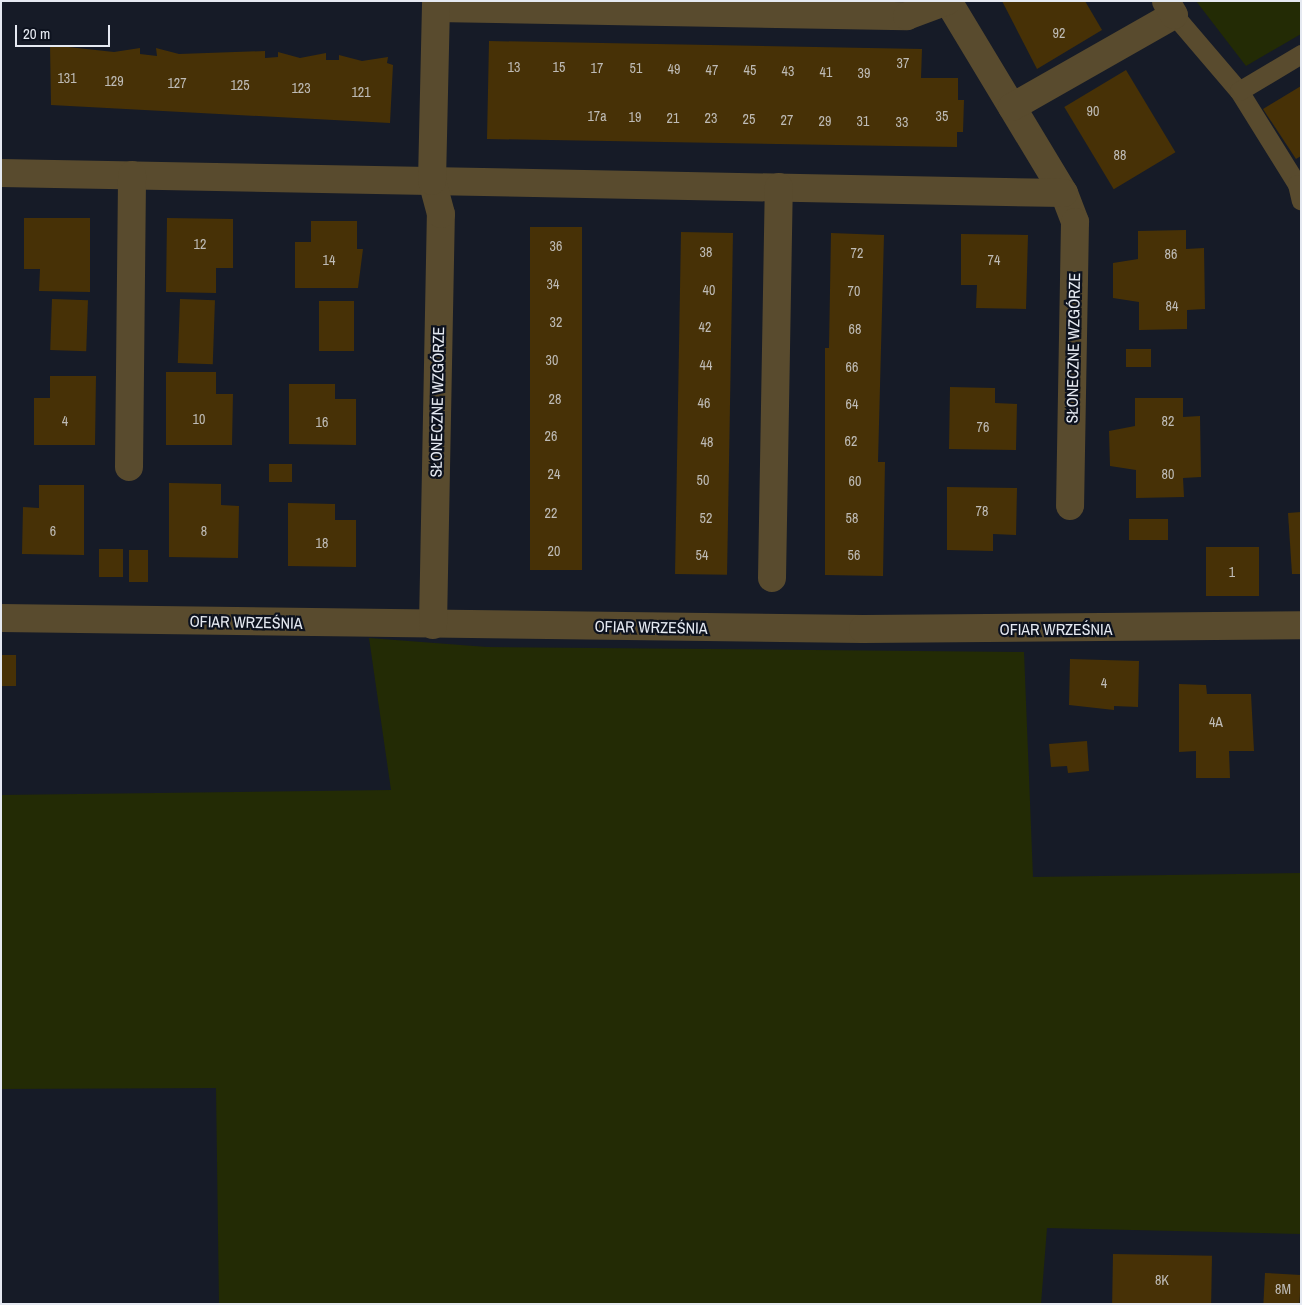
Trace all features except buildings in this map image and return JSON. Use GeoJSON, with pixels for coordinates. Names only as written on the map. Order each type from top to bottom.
{"type":"FeatureCollection","features":[{"type":"Feature","properties":{"kind":"street","name":"SŁONECZNE WZGÓRZE"},"geometry":{"type":"LineString","coordinates":[[433,625],[441,214],[432,181],[436,5],[907,16],[948,1],[1064,193],[1075,222],[1070,506]]}},
{"type":"Feature","properties":{"kind":"street"},"geometry":{"type":"LineString","coordinates":[[1012,107],[1170,8]]}},
{"type":"Feature","properties":{"kind":"street"},"geometry":{"type":"LineString","coordinates":[[1,173],[1064,193]]}},
{"type":"Feature","properties":{"kind":"street"},"geometry":{"type":"LineString","coordinates":[[129,468],[132,175]]}},
{"type":"Feature","properties":{"kind":"street"},"geometry":{"type":"LineString","coordinates":[[772,578],[779,187]]}},
{"type":"Feature","properties":{"kind":"street","name":"OFIAR WRZEŚNIA"},"geometry":{"type":"LineString","coordinates":[[1,618],[433,625],[1096,629],[1301,625]]}},
{"type":"Feature","properties":{"kind":"lane"},"geometry":{"type":"LineString","coordinates":[[1170,8],[1239,91],[1297,184],[1301,201]]}},
{"type":"Feature","properties":{"kind":"lane"},"geometry":{"type":"LineString","coordinates":[[1239,91],[1301,54]]}},
{"type":"Feature","properties":{"kind":"green space"},"geometry":{"type":"Polygon","coordinates":[[[1196,1],[1301,1],[1301,34],[1246,66],[1196,1]]]}},
{"type":"Feature","properties":{"kind":"green space"},"geometry":{"type":"Polygon","coordinates":[[[369,638],[487,647],[1024,652],[1033,877],[1301,873],[1301,1234],[1047,1228],[1041,1304],[219,1304],[216,1088],[1,1089],[1,795],[391,790],[369,638]]]}}]}
